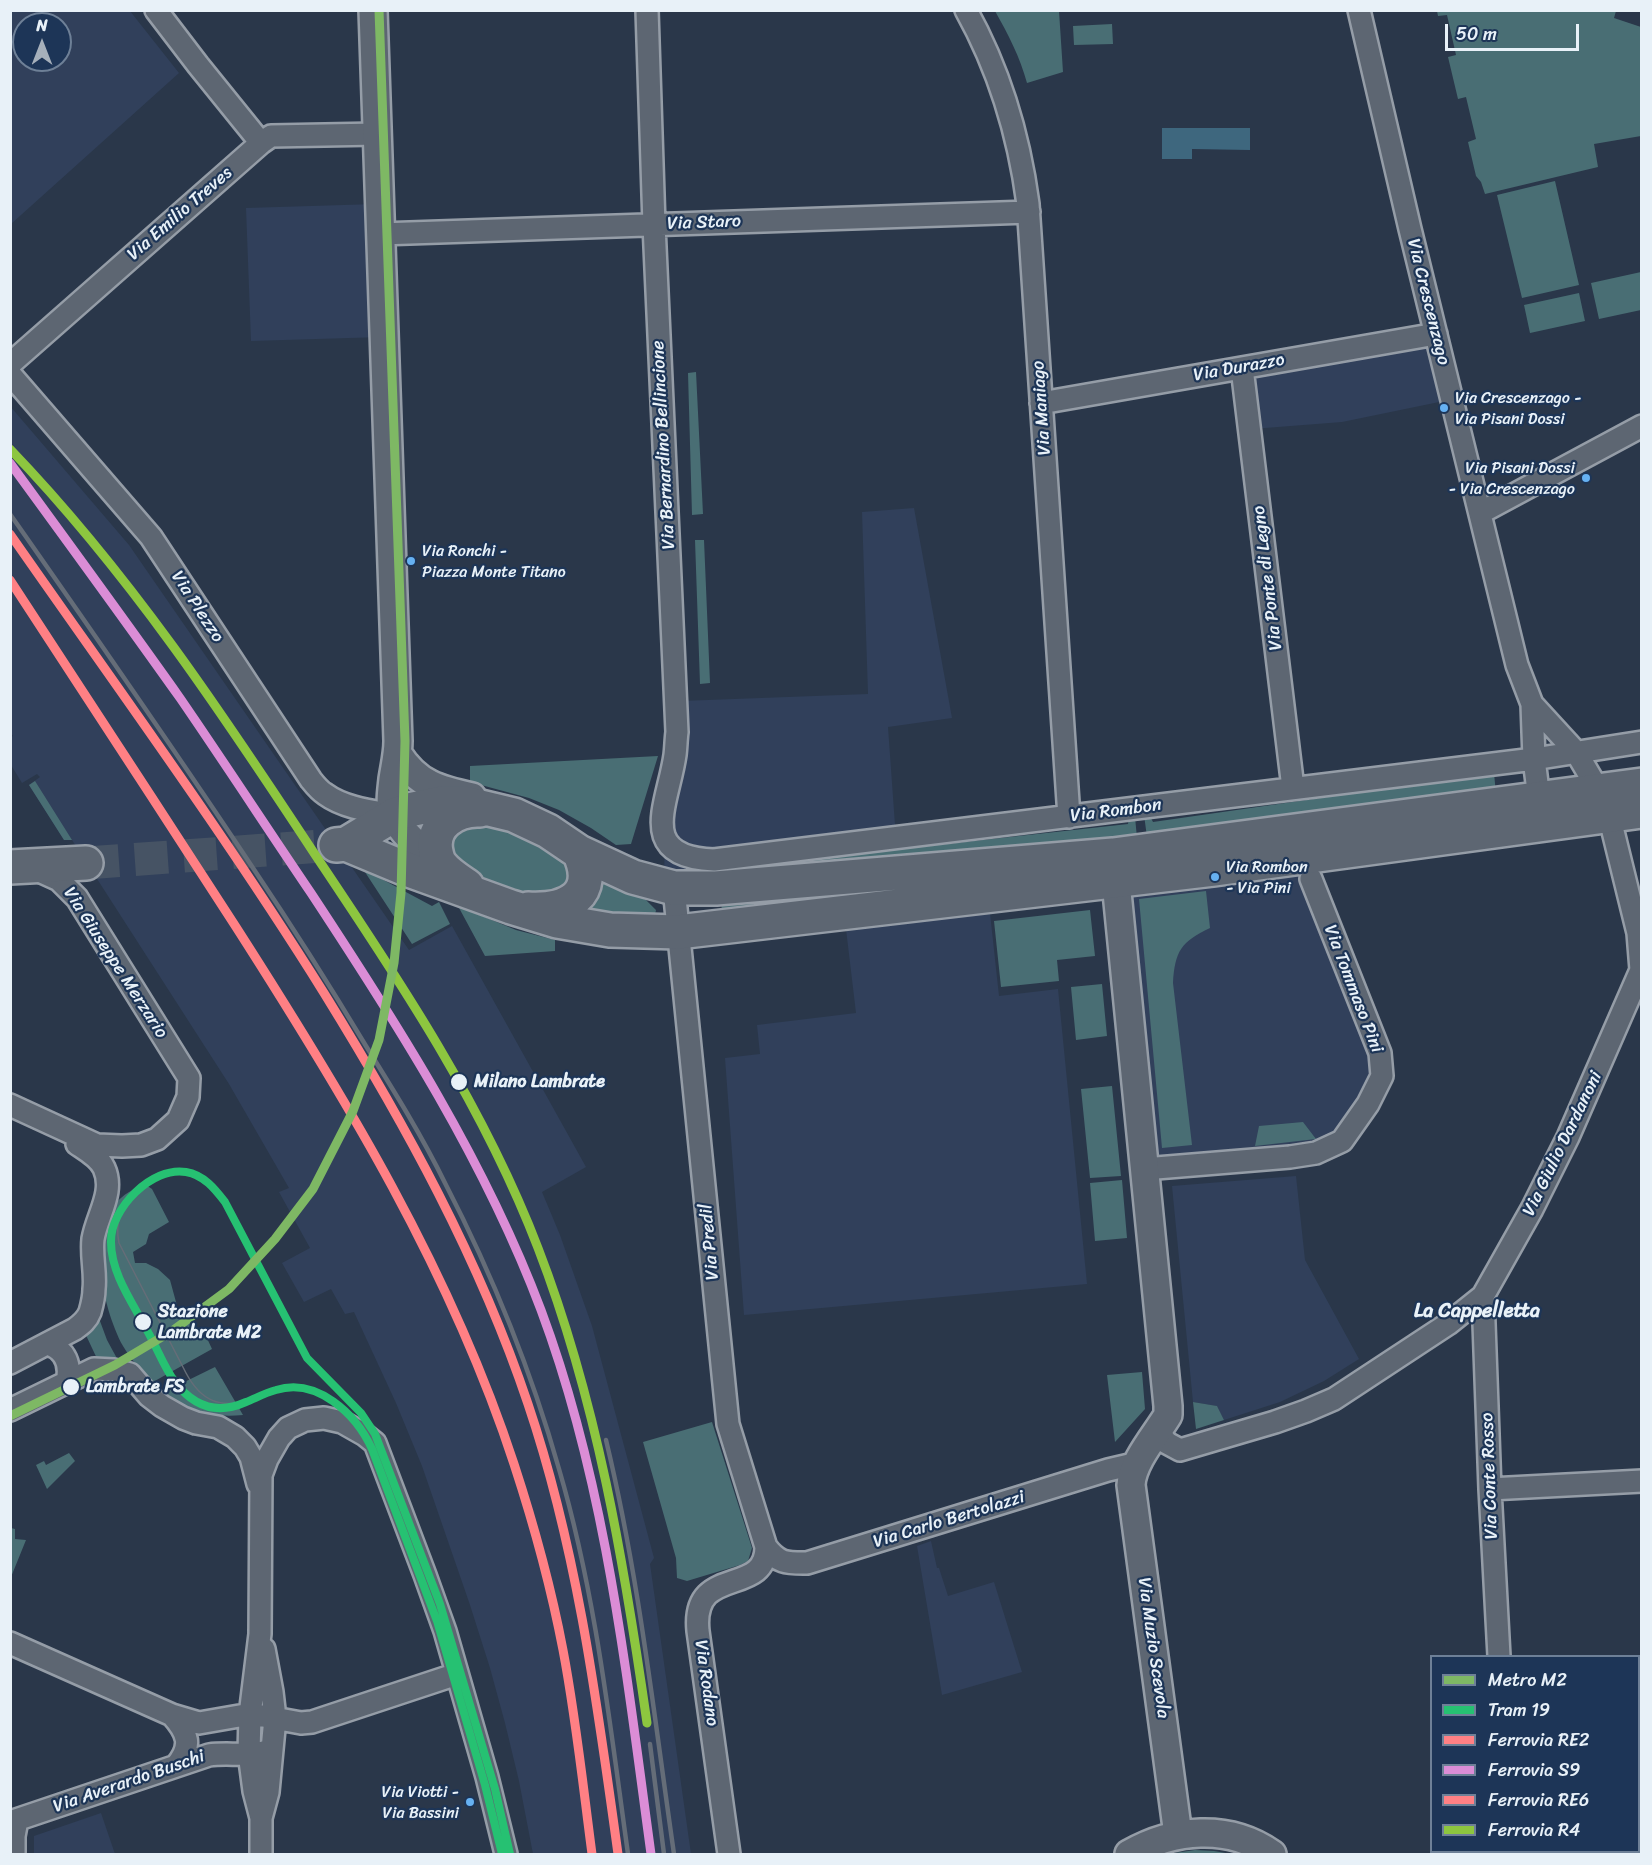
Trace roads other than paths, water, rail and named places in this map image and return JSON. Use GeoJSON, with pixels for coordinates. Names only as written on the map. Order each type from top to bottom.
{"type":"FeatureCollection","features":[{"type":"Feature","properties":{"kind":"main road"},"geometry":{"type":"LineString","coordinates":[[1114,868],[726,888],[674,888],[633,878],[579,852],[548,831],[505,812],[464,803],[442,803],[394,815],[341,845],[499,903],[557,921],[621,931],[678,932],[1114,868],[1604,803],[1641,785]]}},
{"type":"Feature","properties":{"kind":"main road"},"geometry":{"type":"LineString","coordinates":[[1604,803],[1641,811]]}},
{"type":"Feature","properties":{"kind":"main road"},"geometry":{"type":"LineString","coordinates":[[505,812],[469,809],[445,821],[439,828],[435,846],[440,863],[460,881],[499,903],[548,908],[574,899],[581,894],[586,882],[586,872],[579,852]]}},
{"type":"Feature","properties":{"kind":"main road"},"geometry":{"type":"LineString","coordinates":[[17,867],[86,862]]}},
{"type":"Feature","properties":{"kind":"street"},"geometry":{"type":"LineString","coordinates":[[156,10],[261,143]]}},
{"type":"Feature","properties":{"kind":"street"},"geometry":{"type":"LineString","coordinates":[[373,10],[398,754],[392,791],[394,815],[409,836],[440,863]]}},
{"type":"Feature","properties":{"kind":"street","name":"Via Bernardino Bellincione"},"geometry":{"type":"LineString","coordinates":[[647,10],[654,225],[677,732],[675,756],[664,800],[662,830],[670,847],[697,859]]}},
{"type":"Feature","properties":{"kind":"street","name":"Via Maniago"},"geometry":{"type":"LineString","coordinates":[[966,10],[990,58],[1006,102],[1018,145],[1029,212],[1069,817]]}},
{"type":"Feature","properties":{"kind":"street","name":"Via Crescenzago"},"geometry":{"type":"LineString","coordinates":[[1359,10],[1517,665],[1532,704],[1576,752]]}},
{"type":"Feature","properties":{"kind":"street","name":"Via Emilio Treves"},"geometry":{"type":"LineString","coordinates":[[10,364],[271,136],[378,134]]}},
{"type":"Feature","properties":{"kind":"street","name":"Via Staro"},"geometry":{"type":"LineString","coordinates":[[380,234],[1029,212]]}},
{"type":"Feature","properties":{"kind":"street","name":"Via Durazzo"},"geometry":{"type":"LineString","coordinates":[[1041,402],[1436,334]]}},
{"type":"Feature","properties":{"kind":"street","name":"Via Ponte di Legno"},"geometry":{"type":"LineString","coordinates":[[1242,368],[1293,788]]}},
{"type":"Feature","properties":{"kind":"street","name":"Via Plezzo"},"geometry":{"type":"LineString","coordinates":[[10,374],[151,537],[311,780],[323,794],[355,808],[394,815]]}},
{"type":"Feature","properties":{"kind":"street"},"geometry":{"type":"LineString","coordinates":[[1480,513],[1641,426]]}},
{"type":"Feature","properties":{"kind":"street"},"geometry":{"type":"LineString","coordinates":[[1532,704],[1534,759],[1541,811]]}},
{"type":"Feature","properties":{"kind":"street","name":"Via Rombon"},"geometry":{"type":"LineString","coordinates":[[697,859],[714,860],[1069,817],[1534,759],[1641,742]]}},
{"type":"Feature","properties":{"kind":"street"},"geometry":{"type":"LineString","coordinates":[[1576,752],[1604,803],[1638,933],[1641,970],[1638,989]]}},
{"type":"Feature","properties":{"kind":"street"},"geometry":{"type":"LineString","coordinates":[[398,754],[412,773],[427,783],[447,791],[495,802],[505,812]]}},
{"type":"Feature","properties":{"kind":"street","name":"Via Giuseppe Merzario"},"geometry":{"type":"LineString","coordinates":[[17,867],[54,877],[63,882],[77,898],[189,1078],[188,1097],[178,1120],[157,1139],[141,1145],[97,1145],[38,1119]]}},
{"type":"Feature","properties":{"kind":"street"},"geometry":{"type":"LineString","coordinates":[[1114,868],[1168,1406],[1168,1415],[1138,1463]]}},
{"type":"Feature","properties":{"kind":"street","name":"Via Tommaso Pini"},"geometry":{"type":"LineString","coordinates":[[1144,1169],[1316,1153],[1342,1141],[1368,1104],[1382,1076],[1380,1053],[1311,879]]}},
{"type":"Feature","properties":{"kind":"street","name":"Via Predil"},"geometry":{"type":"LineString","coordinates":[[674,888],[728,1424],[766,1547]]}},
{"type":"Feature","properties":{"kind":"street","name":"Via Giulio Dardanoni"},"geometry":{"type":"LineString","coordinates":[[1483,1296],[1532,1209],[1638,989]]}},
{"type":"Feature","properties":{"kind":"street"},"geometry":{"type":"LineString","coordinates":[[10,1105],[38,1119],[88,1151],[104,1169],[106,1180],[106,1196],[93,1242],[94,1289],[90,1312],[84,1323],[10,1363]]}},
{"type":"Feature","properties":{"kind":"street"},"geometry":{"type":"LineString","coordinates":[[1158,1432],[1167,1443],[1180,1450],[1306,1412],[1334,1399],[1448,1324],[1483,1296]]}},
{"type":"Feature","properties":{"kind":"street","name":"Via Conte Rosso"},"geometry":{"type":"LineString","coordinates":[[1483,1296],[1499,1655]]}},
{"type":"Feature","properties":{"kind":"street"},"geometry":{"type":"LineString","coordinates":[[48,1344],[60,1350],[66,1359],[69,1371],[67,1382]]}},
{"type":"Feature","properties":{"kind":"street"},"geometry":{"type":"LineString","coordinates":[[10,1410],[94,1369],[130,1374],[149,1396],[162,1406],[196,1423],[218,1427],[235,1437],[248,1451],[260,1484]]}},
{"type":"Feature","properties":{"kind":"street"},"geometry":{"type":"LineString","coordinates":[[261,1854],[261,1818],[254,1791],[249,1753],[250,1715],[260,1634],[260,1484],[267,1459],[279,1438],[288,1428],[305,1420],[324,1418],[342,1422],[375,1443],[445,1630],[495,1806],[506,1854]]}},
{"type":"Feature","properties":{"kind":"street","name":"Via Carlo Bertolazzi"},"geometry":{"type":"LineString","coordinates":[[766,1547],[778,1560],[788,1564],[807,1563],[1108,1470],[1138,1463]]}},
{"type":"Feature","properties":{"kind":"street","name":"Via Muzio Scevola"},"geometry":{"type":"LineString","coordinates":[[1138,1463],[1131,1485],[1178,1835]]}},
{"type":"Feature","properties":{"kind":"street"},"geometry":{"type":"LineString","coordinates":[[1490,1489],[1641,1481]]}},
{"type":"Feature","properties":{"kind":"street","name":"Via Rodano"},"geometry":{"type":"LineString","coordinates":[[729,1854],[700,1643],[698,1613],[708,1593],[756,1571],[764,1562],[766,1547]]}},
{"type":"Feature","properties":{"kind":"street"},"geometry":{"type":"LineString","coordinates":[[260,1634],[275,1718],[268,1792],[261,1818]]}},
{"type":"Feature","properties":{"kind":"street"},"geometry":{"type":"LineString","coordinates":[[10,1643],[172,1715],[199,1723],[250,1715],[301,1723],[319,1721],[457,1674]]}},
{"type":"Feature","properties":{"kind":"street"},"geometry":{"type":"LineString","coordinates":[[172,1715],[183,1728],[186,1739],[186,1751],[177,1766]]}},
{"type":"Feature","properties":{"kind":"street","name":"Via Averardo Buschi"},"geometry":{"type":"LineString","coordinates":[[14,1821],[209,1755],[264,1752],[272,1749]]}},
{"type":"Feature","properties":{"kind":"street"},"geometry":{"type":"LineString","coordinates":[[14,1821],[14,1854]]}},
{"type":"Feature","properties":{"kind":"street"},"geometry":{"type":"LineString","coordinates":[[1129,1854],[1160,1839],[1199,1832],[1246,1841],[1272,1854]]}},
{"type":"Feature","properties":{"kind":"tunnel"},"geometry":{"type":"LineString","coordinates":[[86,863],[336,845]]}},
{"type":"Feature","properties":{"kind":"tram line","name":"19"},"geometry":{"type":"LineString","coordinates":[[502,1854],[485,1785],[437,1621],[372,1449],[365,1436],[356,1423],[333,1402],[306,1389],[291,1387],[276,1390],[225,1408],[198,1403],[182,1391],[171,1376],[125,1290],[112,1254],[113,1229],[125,1204],[135,1192],[160,1176],[173,1172],[186,1172],[204,1179],[217,1192],[225,1202],[307,1358],[361,1413],[375,1434],[440,1604],[495,1789],[510,1854]]}},
{"type":"Feature","properties":{"kind":"tram line"},"geometry":{"type":"LineString","coordinates":[[134,1194],[125,1205],[120,1217],[119,1243],[186,1373],[198,1390],[212,1400],[229,1404],[250,1400]]}},
{"type":"Feature","properties":{"kind":"railway"},"geometry":{"type":"LineString","coordinates":[[10,514],[193,779],[311,956],[417,1131],[479,1252],[536,1395],[572,1516],[601,1661],[628,1854]]}},
{"type":"Feature","properties":{"kind":"railway"},"geometry":{"type":"LineString","coordinates":[[606,1440],[637,1595],[674,1854]]}},
{"type":"Feature","properties":{"kind":"railway"},"geometry":{"type":"LineString","coordinates":[[650,1744],[664,1854]]}},
{"type":"Feature","properties":{"kind":"metro line","name":"M2"},"geometry":{"type":"LineString","coordinates":[[10,1416],[115,1365],[172,1331],[229,1289],[275,1239],[313,1189],[353,1111],[379,1040],[394,963],[401,893],[405,741],[379,10]]}},
{"type":"Feature","properties":{"kind":"rail line","name":"R4"},"geometry":{"type":"LineString","coordinates":[[10,449],[95,545],[209,697],[409,998],[466,1095],[492,1145],[538,1248],[577,1364],[618,1542],[647,1723]]}},
{"type":"Feature","properties":{"kind":"rail line","name":"S9"},"geometry":{"type":"LineString","coordinates":[[10,463],[180,698],[376,993],[467,1147],[519,1255],[541,1310],[563,1376],[598,1510],[622,1647],[651,1854]]}},
{"type":"Feature","properties":{"kind":"rail line","name":"RE2"},"geometry":{"type":"LineString","coordinates":[[10,534],[287,934],[383,1092],[463,1244],[487,1297],[528,1404],[560,1514],[584,1626],[618,1854]]}},
{"type":"Feature","properties":{"kind":"rail line","name":"RE6"},"geometry":{"type":"LineString","coordinates":[[10,580],[317,1055],[392,1187],[459,1323],[488,1392],[514,1464],[547,1580],[572,1701],[592,1854]]}},
{"type":"Feature","properties":{"kind":"place","name":"Via Crescenzago - Via Pisani Dossi"},"geometry":{"type":"Point","coordinates":[1444,408]}},
{"type":"Feature","properties":{"kind":"place","name":"Via Pisani Dossi - Via Crescenzago"},"geometry":{"type":"Point","coordinates":[1586,478]}},
{"type":"Feature","properties":{"kind":"place","name":"Via Ronchi - Piazza Monte Titano"},"geometry":{"type":"Point","coordinates":[411,561]}},
{"type":"Feature","properties":{"kind":"place","name":"Via Rombon - Via Pini"},"geometry":{"type":"Point","coordinates":[1215,877]}},
{"type":"Feature","properties":{"kind":"place","name":"Milano Lambrate"},"geometry":{"type":"Point","coordinates":[459,1082]}},
{"type":"Feature","properties":{"kind":"place","name":"Stazione Lambrate M2"},"geometry":{"type":"Point","coordinates":[143,1322]}},
{"type":"Feature","properties":{"kind":"place","name":"Lambrate FS"},"geometry":{"type":"Point","coordinates":[71,1387]}},
{"type":"Feature","properties":{"kind":"place","name":"Via Viotti - Via Bassini"},"geometry":{"type":"Point","coordinates":[470,1802]}},
{"type":"Feature","properties":{"kind":"district","name":"La Cappelletta"},"geometry":{"type":"Point","coordinates":[1477,1312]}}]}
